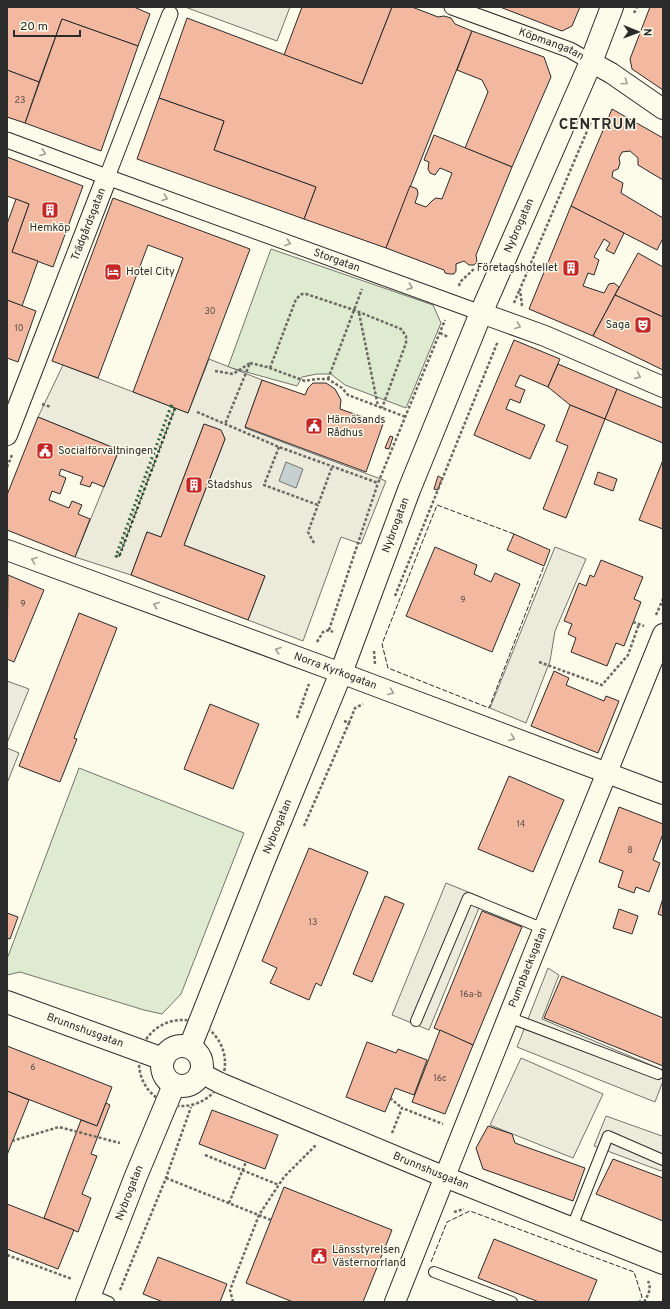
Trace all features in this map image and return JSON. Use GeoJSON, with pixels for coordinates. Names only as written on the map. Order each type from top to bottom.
{"type":"FeatureCollection","features":[{"type":"Feature","properties":{"kind":"main road","name":"Nybrogatan"},"geometry":{"type":"LineString","coordinates":[[190,1047],[264,860],[341,673],[409,490],[482,312],[591,62],[612,7]]}},
{"type":"Feature","properties":{"kind":"main road","name":"Brunnshusgatan"},"geometry":{"type":"LineString","coordinates":[[7,1002],[162,1059]]}},
{"type":"Feature","properties":{"kind":"main road"},"geometry":{"type":"LineString","coordinates":[[183,1045],[190,1047],[195,1050],[202,1060],[201,1073],[198,1078],[187,1085],[180,1086],[174,1084],[165,1077],[162,1071],[162,1059],[171,1049],[177,1046],[183,1045]]}},
{"type":"Feature","properties":{"kind":"main road","name":"Nybrogatan"},"geometry":{"type":"LineString","coordinates":[[95,1299],[136,1176],[174,1084]]}},
{"type":"Feature","properties":{"kind":"street","name":"Köpmangatan"},"geometry":{"type":"LineString","coordinates":[[452,7],[570,50],[611,73],[663,109]]}},
{"type":"Feature","properties":{"kind":"street","name":"Trädgårdsgatan"},"geometry":{"type":"LineString","coordinates":[[7,436],[15,393],[107,177],[170,14]]}},
{"type":"Feature","properties":{"kind":"street","name":"Storgatan"},"geometry":{"type":"LineString","coordinates":[[7,140],[506,321],[545,336],[663,387]]}},
{"type":"Feature","properties":{"kind":"street","name":"Norra Kyrkogatan"},"geometry":{"type":"LineString","coordinates":[[7,550],[663,794]]}},
{"type":"Feature","properties":{"kind":"street","name":"Pumpbacksgatan"},"geometry":{"type":"LineString","coordinates":[[395,1302],[446,1177],[508,1017],[663,634]]}},
{"type":"Feature","properties":{"kind":"street","name":"Brunnshusgatan"},"geometry":{"type":"LineString","coordinates":[[201,1073],[220,1083],[446,1177],[663,1264]]}},
{"type":"Feature","properties":{"kind":"lane"},"geometry":{"type":"LineString","coordinates":[[416,1021],[468,898],[544,929]]}},
{"type":"Feature","properties":{"kind":"lane"},"geometry":{"type":"LineString","coordinates":[[508,1017],[658,1074]]}},
{"type":"Feature","properties":{"kind":"lane"},"geometry":{"type":"LineString","coordinates":[[572,1227],[608,1136],[663,1160]]}},
{"type":"Feature","properties":{"kind":"lane"},"geometry":{"type":"LineString","coordinates":[[434,1272],[512,1302]]}},
{"type":"Feature","properties":{"kind":"path"},"geometry":{"type":"LineString","coordinates":[[634,14],[637,7]]}},
{"type":"Feature","properties":{"kind":"path"},"geometry":{"type":"LineString","coordinates":[[395,597],[506,321],[594,115]]}},
{"type":"Feature","properties":{"kind":"path"},"geometry":{"type":"LineString","coordinates":[[520,289],[522,308]]}},
{"type":"Feature","properties":{"kind":"path"},"geometry":{"type":"LineString","coordinates":[[328,379],[361,293]]}},
{"type":"Feature","properties":{"kind":"path"},"geometry":{"type":"LineString","coordinates":[[270,368],[296,299],[302,294],[354,310],[358,313],[401,329],[406,336],[406,343],[382,408]]}},
{"type":"Feature","properties":{"kind":"path"},"geometry":{"type":"LineString","coordinates":[[358,313],[378,407]]}},
{"type":"Feature","properties":{"kind":"path"},"geometry":{"type":"LineString","coordinates":[[225,424],[250,363]]}},
{"type":"Feature","properties":{"kind":"path"},"geometry":{"type":"LineString","coordinates":[[215,371],[233,374],[250,363],[270,368],[306,381],[328,379],[342,388],[348,395],[406,417]]}},
{"type":"Feature","properties":{"kind":"path"},"geometry":{"type":"LineString","coordinates":[[197,412],[241,431]]}},
{"type":"Feature","properties":{"kind":"path"},"geometry":{"type":"LineString","coordinates":[[279,447],[264,485],[318,505]]}},
{"type":"Feature","properties":{"kind":"path"},"geometry":{"type":"LineString","coordinates":[[314,543],[308,532],[332,467]]}},
{"type":"Feature","properties":{"kind":"path"},"geometry":{"type":"LineString","coordinates":[[329,630],[378,483]]}},
{"type":"Feature","properties":{"kind":"path"},"geometry":{"type":"LineString","coordinates":[[539,662],[602,685],[628,655],[639,624]]}},
{"type":"Feature","properties":{"kind":"path"},"geometry":{"type":"LineString","coordinates":[[225,1060],[232,1063]]}},
{"type":"Feature","properties":{"kind":"path"},"geometry":{"type":"LineString","coordinates":[[390,1098],[402,1108],[450,1126]]}},
{"type":"Feature","properties":{"kind":"path"},"geometry":{"type":"LineString","coordinates":[[118,1295],[166,1178],[192,1105]]}},
{"type":"Feature","properties":{"kind":"path"},"geometry":{"type":"LineString","coordinates":[[393,1131],[402,1108]]}},
{"type":"Feature","properties":{"kind":"path"},"geometry":{"type":"LineString","coordinates":[[12,1141],[59,1127],[120,1143]]}},
{"type":"Feature","properties":{"kind":"path"},"geometry":{"type":"LineString","coordinates":[[309,1141],[323,1147]]}},
{"type":"Feature","properties":{"kind":"path"},"geometry":{"type":"LineString","coordinates":[[233,1302],[230,1290],[259,1215],[284,1177],[316,1144]]}},
{"type":"Feature","properties":{"kind":"path"},"geometry":{"type":"LineString","coordinates":[[205,1155],[279,1185]]}},
{"type":"Feature","properties":{"kind":"path"},"geometry":{"type":"LineString","coordinates":[[229,1203],[246,1162]]}},
{"type":"Feature","properties":{"kind":"path"},"geometry":{"type":"LineString","coordinates":[[166,1178],[271,1220]]}},
{"type":"Feature","properties":{"kind":"path"},"geometry":{"type":"LineString","coordinates":[[7,1255],[72,1279]]}},
{"type":"Feature","properties":{"kind":"green space"},"geometry":{"type":"Polygon","coordinates":[[[271,249],[433,305],[441,323],[406,408],[345,385],[331,374],[317,374],[302,377],[297,386],[228,367],[271,249]]]}},
{"type":"Feature","properties":{"kind":"green space"},"geometry":{"type":"Polygon","coordinates":[[[79,768],[244,833],[181,994],[162,1014],[144,1010],[20,972],[7,975],[7,959],[79,768]]]}},
{"type":"Feature","properties":{"kind":"shaded area"},"geometry":{"type":"Polygon","coordinates":[[[185,7],[290,7],[277,41],[185,7]]]}},
{"type":"Feature","properties":{"kind":"shaded area"},"geometry":{"type":"Polygon","coordinates":[[[209,359],[262,380],[245,428],[386,481],[361,544],[341,537],[303,641],[248,620],[265,576],[184,545],[225,439],[221,431],[204,424],[161,537],[147,532],[131,575],[75,557],[119,450],[38,417],[63,365],[188,413],[209,359]]]}},
{"type":"Feature","properties":{"kind":"shaded area"},"geometry":{"type":"Polygon","coordinates":[[[286,462],[303,469],[296,488],[279,481],[286,462]]]}},
{"type":"Feature","properties":{"kind":"shaded area"},"geometry":{"type":"Polygon","coordinates":[[[555,547],[586,559],[555,631],[550,661],[526,723],[490,708],[555,547]]]}},
{"type":"Feature","properties":{"kind":"shaded area"},"geometry":{"type":"Polygon","coordinates":[[[7,681],[29,689],[7,743],[7,681]]]}},
{"type":"Feature","properties":{"kind":"shaded area"},"geometry":{"type":"Polygon","coordinates":[[[7,748],[19,753],[8,781],[7,780],[7,748]]]}},
{"type":"Feature","properties":{"kind":"shaded area"},"geometry":{"type":"Polygon","coordinates":[[[446,883],[483,898],[429,1030],[392,1015],[446,883]]]}},
{"type":"Feature","properties":{"kind":"shaded area"},"geometry":{"type":"Polygon","coordinates":[[[548,968],[559,975],[542,1019],[663,1070],[663,1081],[655,1102],[517,1047],[548,968]]]}},
{"type":"Feature","properties":{"kind":"shaded area"},"geometry":{"type":"Polygon","coordinates":[[[521,1058],[603,1094],[573,1158],[490,1125],[521,1058]]]}},
{"type":"Feature","properties":{"kind":"shaded area"},"geometry":{"type":"Polygon","coordinates":[[[606,1116],[662,1136],[663,1135],[663,1169],[661,1171],[594,1146],[606,1116]]]}},
{"type":"Feature","properties":{"kind":"building"},"geometry":{"type":"Polygon","coordinates":[[[7,7],[134,7],[150,14],[138,46],[62,19],[39,82],[7,70],[7,7]]]}},
{"type":"Feature","properties":{"kind":"building"},"geometry":{"type":"Polygon","coordinates":[[[302,7],[392,7],[362,84],[284,55],[302,7]]]}},
{"type":"Feature","properties":{"kind":"building"},"geometry":{"type":"Polygon","coordinates":[[[392,7],[412,7],[438,17],[444,16],[451,18],[455,24],[472,31],[386,248],[304,219],[316,187],[214,150],[224,121],[159,98],[187,18],[362,84],[392,7]]]}},
{"type":"Feature","properties":{"kind":"building"},"geometry":{"type":"Polygon","coordinates":[[[500,7],[580,7],[572,26],[562,31],[500,7]]]}},
{"type":"Feature","properties":{"kind":"building"},"geometry":{"type":"Polygon","coordinates":[[[650,7],[663,7],[663,90],[632,69],[630,59],[650,7]]]}},
{"type":"Feature","properties":{"kind":"building"},"geometry":{"type":"Polygon","coordinates":[[[62,19],[138,46],[101,151],[25,123],[62,19]]]}},
{"type":"Feature","properties":{"kind":"building"},"geometry":{"type":"Polygon","coordinates":[[[472,31],[544,57],[551,77],[512,167],[465,148],[488,92],[482,80],[457,70],[472,31]]]}},
{"type":"Feature","properties":{"kind":"building"},"geometry":{"type":"Polygon","coordinates":[[[7,70],[39,82],[25,123],[7,117],[7,70]]]}},
{"type":"Feature","properties":{"kind":"building"},"geometry":{"type":"Polygon","coordinates":[[[159,98],[224,121],[214,150],[316,187],[304,219],[137,159],[159,98]]]}},
{"type":"Feature","properties":{"kind":"building"},"geometry":{"type":"Polygon","coordinates":[[[612,109],[663,138],[663,180],[638,165],[638,158],[630,151],[622,152],[619,158],[620,163],[618,169],[613,171],[612,177],[623,183],[621,193],[663,218],[663,238],[657,250],[571,206],[612,109]]]}},
{"type":"Feature","properties":{"kind":"building"},"geometry":{"type":"Polygon","coordinates":[[[434,135],[512,167],[476,255],[477,262],[474,265],[469,265],[464,261],[456,264],[456,271],[454,274],[445,273],[444,270],[386,248],[410,186],[417,189],[418,194],[415,203],[426,207],[436,198],[442,199],[452,173],[440,168],[435,175],[430,173],[428,169],[429,162],[424,160],[434,135]]]}},
{"type":"Feature","properties":{"kind":"building","name":"Hemköp"},"geometry":{"type":"Polygon","coordinates":[[[7,157],[83,186],[53,267],[12,252],[29,204],[7,196],[7,157]]]}},
{"type":"Feature","properties":{"kind":"building"},"geometry":{"type":"Polygon","coordinates":[[[113,198],[250,249],[188,413],[133,392],[183,258],[148,245],[98,378],[52,361],[113,198]]]}},
{"type":"Feature","properties":{"kind":"building"},"geometry":{"type":"Polygon","coordinates":[[[16,199],[29,204],[12,252],[38,261],[22,306],[7,300],[7,224],[16,199]]]}},
{"type":"Feature","properties":{"kind":"building","name":"Företagshotellet"},"geometry":{"type":"Polygon","coordinates":[[[571,206],[624,233],[614,254],[606,250],[610,243],[604,239],[594,257],[599,260],[594,275],[588,273],[583,286],[604,293],[609,284],[614,283],[619,287],[593,336],[529,309],[571,206]]]}},
{"type":"Feature","properties":{"kind":"building"},"geometry":{"type":"Polygon","coordinates":[[[638,253],[663,267],[663,317],[615,295],[638,253]]]}},
{"type":"Feature","properties":{"kind":"building"},"geometry":{"type":"Polygon","coordinates":[[[615,295],[663,317],[663,370],[593,336],[615,295]]]}},
{"type":"Feature","properties":{"kind":"building"},"geometry":{"type":"Polygon","coordinates":[[[7,300],[36,311],[18,362],[7,358],[7,300]]]}},
{"type":"Feature","properties":{"kind":"building"},"geometry":{"type":"Polygon","coordinates":[[[514,340],[560,359],[548,387],[520,375],[515,386],[525,390],[520,403],[510,399],[506,409],[545,425],[530,459],[474,435],[514,340]]]}},
{"type":"Feature","properties":{"kind":"building"},"geometry":{"type":"Polygon","coordinates":[[[558,364],[617,389],[605,419],[570,405],[548,387],[558,364]]]}},
{"type":"Feature","properties":{"kind":"building","name":"Härnösands Rådhus"},"geometry":{"type":"Polygon","coordinates":[[[262,380],[305,395],[308,388],[313,383],[326,383],[335,389],[341,400],[340,409],[383,424],[366,472],[245,427],[262,380]]]}},
{"type":"Feature","properties":{"kind":"building"},"geometry":{"type":"Polygon","coordinates":[[[617,389],[663,408],[663,443],[605,419],[617,389]]]}},
{"type":"Feature","properties":{"kind":"building"},"geometry":{"type":"Polygon","coordinates":[[[570,405],[605,419],[566,518],[543,509],[568,446],[556,441],[570,405]]]}},
{"type":"Feature","properties":{"kind":"building"},"geometry":{"type":"Polygon","coordinates":[[[38,417],[119,450],[104,487],[92,482],[90,487],[80,484],[83,477],[61,469],[59,475],[66,478],[60,494],[52,491],[49,500],[69,508],[72,501],[82,505],[78,514],[90,519],[75,557],[7,530],[7,495],[38,417]]]}},
{"type":"Feature","properties":{"kind":"building","name":"Stadshus"},"geometry":{"type":"Polygon","coordinates":[[[204,424],[221,430],[225,439],[184,545],[265,576],[248,620],[131,575],[147,532],[161,537],[204,424]]]}},
{"type":"Feature","properties":{"kind":"building"},"geometry":{"type":"Polygon","coordinates":[[[390,436],[393,437],[389,449],[385,448],[390,436]]]}},
{"type":"Feature","properties":{"kind":"building"},"geometry":{"type":"Polygon","coordinates":[[[663,460],[663,529],[639,520],[663,460]]]}},
{"type":"Feature","properties":{"kind":"building"},"geometry":{"type":"Polygon","coordinates":[[[598,472],[617,479],[613,491],[594,484],[598,472]]]}},
{"type":"Feature","properties":{"kind":"building"},"geometry":{"type":"Polygon","coordinates":[[[438,476],[442,478],[438,490],[434,489],[438,476]]]}},
{"type":"Feature","properties":{"kind":"building"},"geometry":{"type":"Polygon","coordinates":[[[514,534],[550,550],[544,566],[507,550],[514,534]]]}},
{"type":"Feature","properties":{"kind":"building"},"geometry":{"type":"Polygon","coordinates":[[[435,547],[477,565],[474,574],[491,582],[495,573],[520,584],[492,652],[406,616],[435,547]]]}},
{"type":"Feature","properties":{"kind":"building"},"geometry":{"type":"Polygon","coordinates":[[[601,560],[643,577],[634,599],[641,602],[624,646],[616,643],[607,666],[571,652],[576,638],[568,634],[572,624],[564,621],[579,583],[586,586],[590,575],[594,577],[601,560]]]}},
{"type":"Feature","properties":{"kind":"building"},"geometry":{"type":"Polygon","coordinates":[[[8,575],[44,590],[14,662],[7,659],[8,575]]]}},
{"type":"Feature","properties":{"kind":"building"},"geometry":{"type":"Polygon","coordinates":[[[79,613],[117,628],[74,738],[77,739],[60,782],[19,766],[79,613]]]}},
{"type":"Feature","properties":{"kind":"building"},"geometry":{"type":"Polygon","coordinates":[[[554,671],[569,678],[566,685],[604,701],[606,696],[619,701],[598,753],[531,726],[554,671]]]}},
{"type":"Feature","properties":{"kind":"building"},"geometry":{"type":"Polygon","coordinates":[[[210,704],[259,724],[233,789],[184,769],[210,704]]]}},
{"type":"Feature","properties":{"kind":"building"},"geometry":{"type":"Polygon","coordinates":[[[509,776],[564,800],[533,872],[478,849],[509,776]]]}},
{"type":"Feature","properties":{"kind":"building"},"geometry":{"type":"Polygon","coordinates":[[[619,807],[663,824],[663,834],[653,860],[660,863],[649,892],[636,887],[634,893],[618,887],[623,871],[599,862],[619,807]]]}},
{"type":"Feature","properties":{"kind":"building"},"geometry":{"type":"Polygon","coordinates":[[[309,848],[368,872],[321,986],[316,983],[309,1000],[270,983],[277,968],[262,961],[309,848]]]}},
{"type":"Feature","properties":{"kind":"building"},"geometry":{"type":"Polygon","coordinates":[[[385,896],[404,904],[372,982],[353,974],[385,896]]]}},
{"type":"Feature","properties":{"kind":"building"},"geometry":{"type":"Polygon","coordinates":[[[663,898],[663,916],[658,914],[663,898]]]}},
{"type":"Feature","properties":{"kind":"building"},"geometry":{"type":"Polygon","coordinates":[[[619,909],[638,916],[632,934],[613,928],[619,909]]]}},
{"type":"Feature","properties":{"kind":"building"},"geometry":{"type":"Polygon","coordinates":[[[482,911],[522,927],[473,1045],[434,1028],[482,911]]]}},
{"type":"Feature","properties":{"kind":"building"},"geometry":{"type":"Polygon","coordinates":[[[7,913],[18,917],[10,939],[7,938],[7,913]]]}},
{"type":"Feature","properties":{"kind":"building"},"geometry":{"type":"Polygon","coordinates":[[[562,976],[663,1018],[663,1066],[544,1018],[562,976]]]}},
{"type":"Feature","properties":{"kind":"building"},"geometry":{"type":"Polygon","coordinates":[[[440,1030],[473,1045],[445,1114],[412,1102],[440,1030]]]}},
{"type":"Feature","properties":{"kind":"building"},"geometry":{"type":"Polygon","coordinates":[[[367,1042],[396,1053],[398,1049],[427,1060],[414,1095],[395,1088],[385,1112],[346,1097],[367,1042]]]}},
{"type":"Feature","properties":{"kind":"building"},"geometry":{"type":"Polygon","coordinates":[[[7,1046],[112,1087],[97,1126],[7,1091],[7,1046]]]}},
{"type":"Feature","properties":{"kind":"building"},"geometry":{"type":"Polygon","coordinates":[[[7,1091],[29,1100],[7,1155],[7,1091]]]}},
{"type":"Feature","properties":{"kind":"building"},"geometry":{"type":"Polygon","coordinates":[[[106,1103],[110,1105],[91,1154],[97,1156],[82,1194],[91,1198],[78,1232],[44,1218],[81,1120],[97,1126],[106,1103]]]}},
{"type":"Feature","properties":{"kind":"building"},"geometry":{"type":"Polygon","coordinates":[[[212,1110],[278,1135],[265,1169],[199,1144],[212,1110]]]}},
{"type":"Feature","properties":{"kind":"building"},"geometry":{"type":"Polygon","coordinates":[[[488,1126],[512,1134],[515,1143],[585,1168],[573,1201],[483,1169],[476,1148],[488,1126]]]}},
{"type":"Feature","properties":{"kind":"building"},"geometry":{"type":"Polygon","coordinates":[[[613,1159],[663,1178],[663,1221],[596,1194],[613,1159]]]}},
{"type":"Feature","properties":{"kind":"building"},"geometry":{"type":"Polygon","coordinates":[[[284,1187],[392,1230],[363,1302],[293,1302],[246,1283],[284,1187]]]}},
{"type":"Feature","properties":{"kind":"building"},"geometry":{"type":"Polygon","coordinates":[[[7,1204],[74,1230],[58,1269],[7,1249],[7,1204]]]}},
{"type":"Feature","properties":{"kind":"building"},"geometry":{"type":"Polygon","coordinates":[[[494,1239],[597,1280],[588,1302],[539,1302],[478,1278],[494,1239]]]}},
{"type":"Feature","properties":{"kind":"building"},"geometry":{"type":"Polygon","coordinates":[[[158,1257],[227,1284],[220,1302],[163,1302],[143,1294],[158,1257]]]}},
{"type":"Feature","properties":{"kind":"hedge"},"geometry":{"type":"LineString","coordinates":[[171,406],[175,408],[119,557],[116,556],[171,406]]}},
{"type":"Feature","properties":{"kind":"fence"},"geometry":{"type":"LineString","coordinates":[[119,557],[175,408]]}},
{"type":"Feature","properties":{"kind":"fence"},"geometry":{"type":"LineString","coordinates":[[514,534],[437,505],[382,644],[388,668],[489,708],[544,566]]}},
{"type":"Feature","properties":{"kind":"fence"},"geometry":{"type":"LineString","coordinates":[[431,1262],[447,1222],[470,1211],[634,1272],[642,1297],[639,1302]]}},
{"type":"Feature","properties":{"kind":"place","name":"Hemköp"},"geometry":{"type":"Point","coordinates":[50,210]}},
{"type":"Feature","properties":{"kind":"place","name":"Företagshotellet"},"geometry":{"type":"Point","coordinates":[571,268]}},
{"type":"Feature","properties":{"kind":"place","name":"Hotel City"},"geometry":{"type":"Point","coordinates":[113,272]}},
{"type":"Feature","properties":{"kind":"place","name":"Saga"},"geometry":{"type":"Point","coordinates":[643,325]}},
{"type":"Feature","properties":{"kind":"place","name":"Härnösands Rådhus"},"geometry":{"type":"Point","coordinates":[314,426]}},
{"type":"Feature","properties":{"kind":"place","name":"Socialförvaltningen"},"geometry":{"type":"Point","coordinates":[45,451]}},
{"type":"Feature","properties":{"kind":"place","name":"Stadshus"},"geometry":{"type":"Point","coordinates":[194,485]}},
{"type":"Feature","properties":{"kind":"place","name":"Länsstyrelsen Västernorrland"},"geometry":{"type":"Point","coordinates":[319,1256]}},
{"type":"Feature","properties":{"kind":"district","name":"CENTRUM"},"geometry":{"type":"Point","coordinates":[598,125]}}]}
